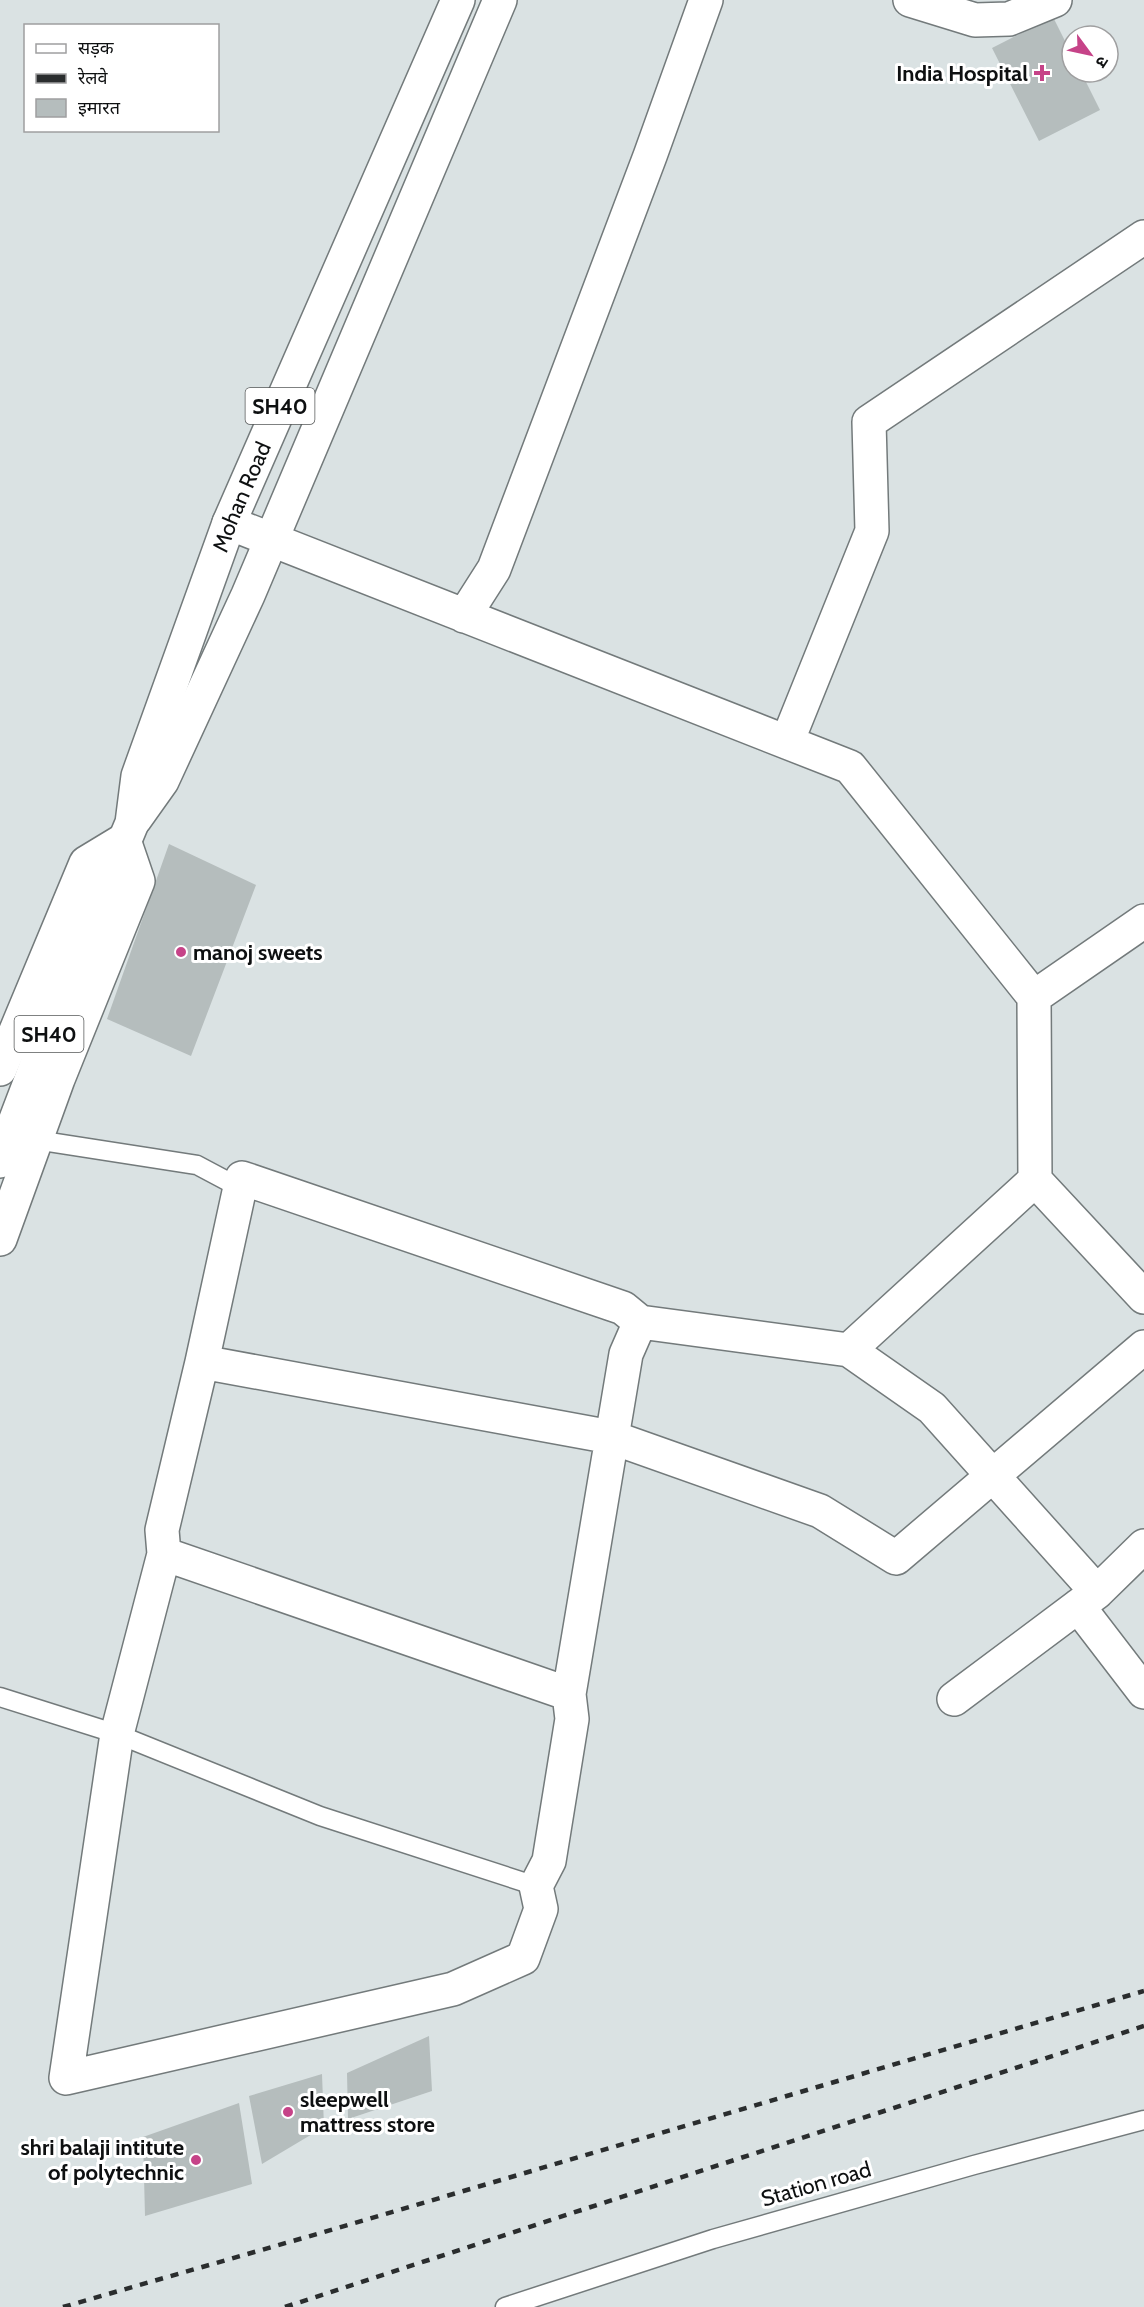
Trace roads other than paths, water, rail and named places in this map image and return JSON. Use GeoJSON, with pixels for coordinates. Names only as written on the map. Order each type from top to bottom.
{"type":"FeatureCollection","features":[{"type":"Feature","properties":{"kind":"street","name":"Mohan Road"},"geometry":{"type":"LineString","coordinates":[[128,831],[138,776],[229,523],[458,0]]}},
{"type":"Feature","properties":{"kind":"street"},"geometry":{"type":"LineString","coordinates":[[2,1059],[86,863],[128,831],[162,781],[272,540],[501,0]]}},
{"type":"Feature","properties":{"kind":"street"},"geometry":{"type":"LineString","coordinates":[[464,616],[494,570],[650,156],[706,0]]}},
{"type":"Feature","properties":{"kind":"street"},"geometry":{"type":"LineString","coordinates":[[910,0],[975,20],[1009,19],[1055,0]]}},
{"type":"Feature","properties":{"kind":"street"},"geometry":{"type":"LineString","coordinates":[[787,742],[872,531],[869,422],[1144,237]]}},
{"type":"Feature","properties":{"kind":"street"},"geometry":{"type":"LineString","coordinates":[[229,523],[850,767],[1034,997],[1035,1180],[1144,1297]]}},
{"type":"Feature","properties":{"kind":"street"},"geometry":{"type":"LineString","coordinates":[[0,1239],[58,1079],[138,881],[128,831]]}},
{"type":"Feature","properties":{"kind":"street","name":"SH40"},"geometry":{"type":"LineString","coordinates":[[0,1161],[128,831]]}},
{"type":"Feature","properties":{"kind":"street"},"geometry":{"type":"LineString","coordinates":[[1034,997],[1144,921]]}},
{"type":"Feature","properties":{"kind":"street"},"geometry":{"type":"LineString","coordinates":[[640,1322],[626,1354],[611,1437],[569,1694],[572,1719],[549,1861],[537,1886],[541,1909],[523,1958],[453,1989],[66,2078],[117,1734],[164,1554],[162,1530],[242,1178],[623,1308],[640,1322],[849,1350],[932,1408],[992,1475],[1088,1599],[1144,1692]]}},
{"type":"Feature","properties":{"kind":"street"},"geometry":{"type":"LineString","coordinates":[[849,1350],[1035,1180]]}},
{"type":"Feature","properties":{"kind":"street"},"geometry":{"type":"LineString","coordinates":[[202,1362],[611,1437],[820,1511],[896,1558],[1144,1347]]}},
{"type":"Feature","properties":{"kind":"street"},"geometry":{"type":"LineString","coordinates":[[954,1700],[1088,1599],[1144,1546]]}},
{"type":"Feature","properties":{"kind":"street"},"geometry":{"type":"LineString","coordinates":[[164,1554],[569,1694]]}},
{"type":"Feature","properties":{"kind":"lane"},"geometry":{"type":"LineString","coordinates":[[36,1140],[197,1165],[229,1182],[242,1178]]}},
{"type":"Feature","properties":{"kind":"lane"},"geometry":{"type":"LineString","coordinates":[[0,1697],[117,1734],[320,1816],[537,1886]]}},
{"type":"Feature","properties":{"kind":"lane","name":"Station road"},"geometry":{"type":"LineString","coordinates":[[505,2307],[712,2239],[1144,2120]]}},
{"type":"Feature","properties":{"kind":"railway"},"geometry":{"type":"LineString","coordinates":[[63,2307],[1144,1991]]}},
{"type":"Feature","properties":{"kind":"railway"},"geometry":{"type":"LineString","coordinates":[[285,2307],[1144,2026]]}},
{"type":"Feature","properties":{"kind":"place","name":"India Hospital"},"geometry":{"type":"Point","coordinates":[1042,73]}},
{"type":"Feature","properties":{"kind":"place","name":"manoj sweets"},"geometry":{"type":"Point","coordinates":[181,952]}},
{"type":"Feature","properties":{"kind":"place","name":"sleepwell mattress store"},"geometry":{"type":"Point","coordinates":[288,2112]}},
{"type":"Feature","properties":{"kind":"place","name":"shri balaji intitute of polytechnic"},"geometry":{"type":"Point","coordinates":[196,2160]}}]}
